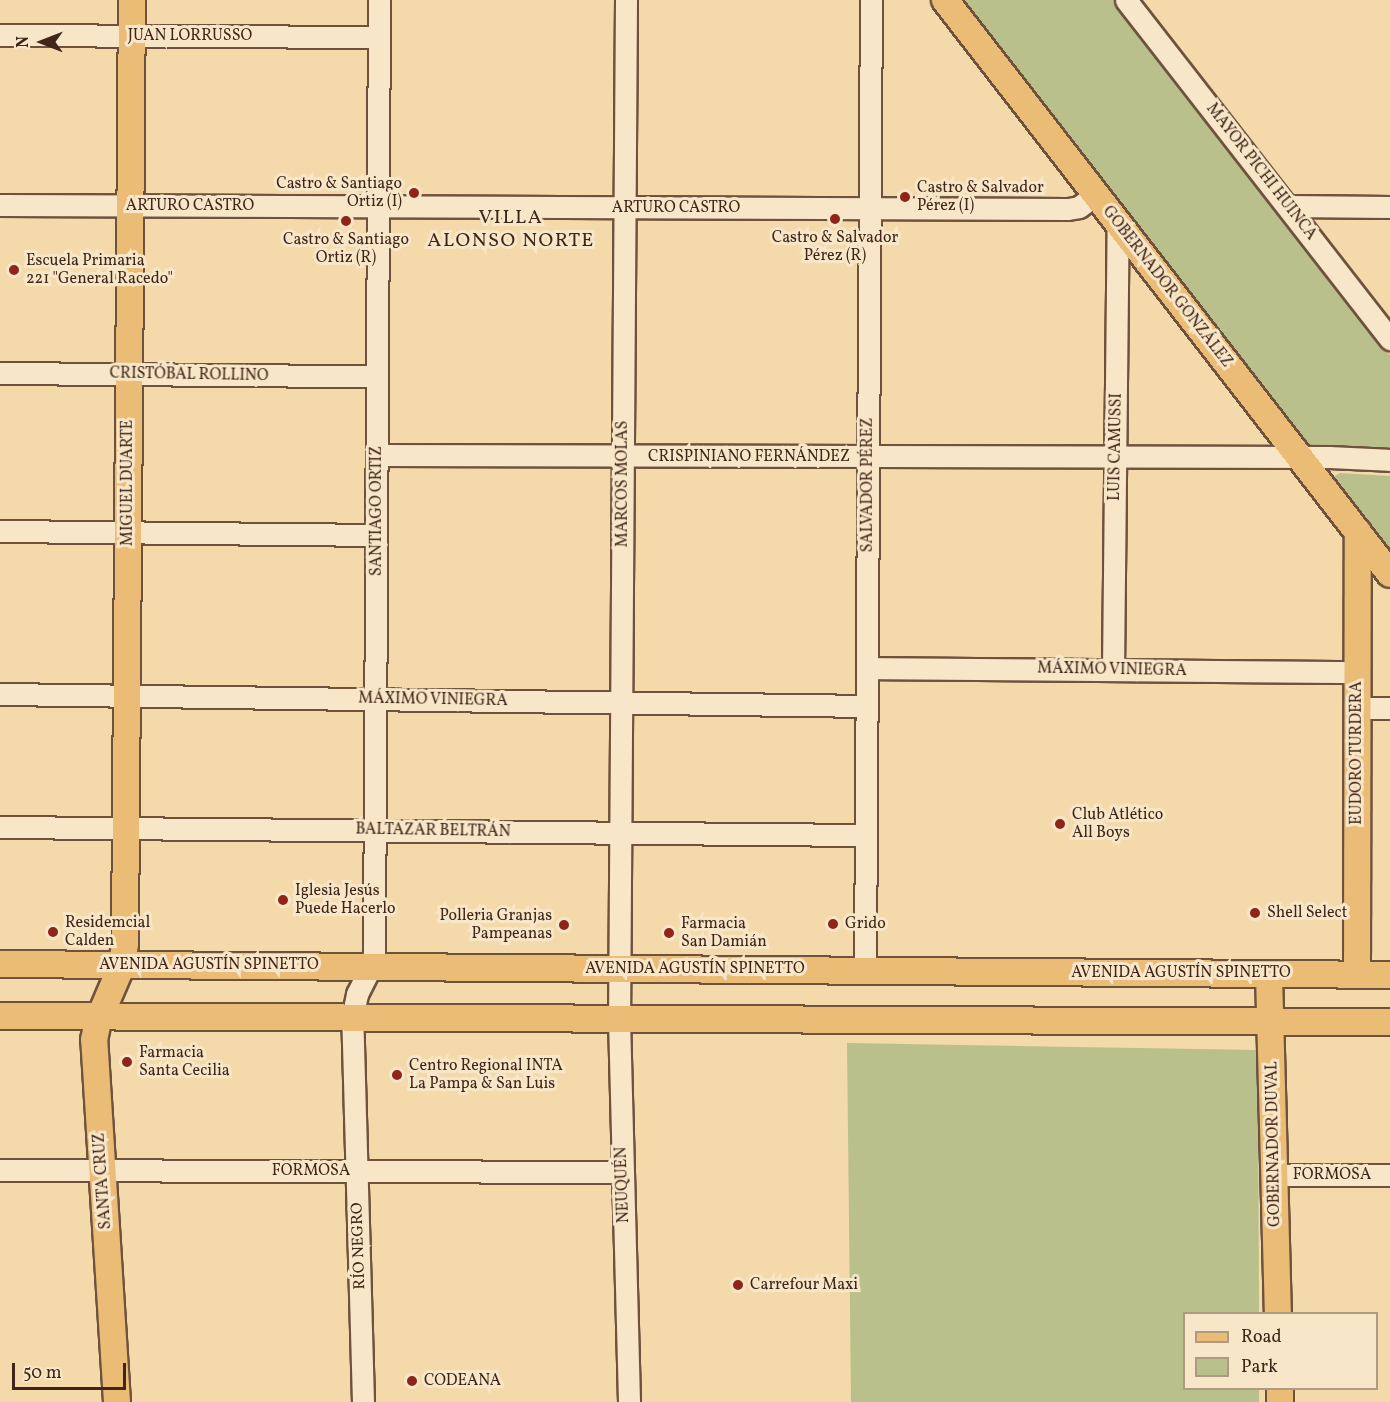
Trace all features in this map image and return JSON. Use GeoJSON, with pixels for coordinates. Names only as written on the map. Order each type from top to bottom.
{"type":"FeatureCollection","features":[{"type":"Feature","properties":{"kind":"main road","name":"MIGUEL DUARTE"},"geometry":{"type":"LineString","coordinates":[[122,965],[125,944],[132,0]]}},
{"type":"Feature","properties":{"kind":"main road","name":"GOBERNADOR GONZÁLEZ"},"geometry":{"type":"LineString","coordinates":[[945,0],[1390,574]]}},
{"type":"Feature","properties":{"kind":"main road","name":"EUDORO TURDERA"},"geometry":{"type":"LineString","coordinates":[[1357,974],[1358,532]]}},
{"type":"Feature","properties":{"kind":"main road","name":"AVENIDA AGUSTÍN SPINETTO"},"geometry":{"type":"LineString","coordinates":[[0,964],[1390,975]]}},
{"type":"Feature","properties":{"kind":"main road","name":"SANTA CRUZ"},"geometry":{"type":"LineString","coordinates":[[117,1402],[94,1041],[99,1017],[122,965]]}},
{"type":"Feature","properties":{"kind":"main road","name":"GOBERNADOR DUVAL"},"geometry":{"type":"LineString","coordinates":[[1269,974],[1278,1312]]}},
{"type":"Feature","properties":{"kind":"main road"},"geometry":{"type":"LineString","coordinates":[[0,1016],[1390,1022]]}},
{"type":"Feature","properties":{"kind":"street","name":"SANTIAGO ORTIZ"},"geometry":{"type":"LineString","coordinates":[[352,1018],[357,994],[372,967],[374,952],[379,0]]}},
{"type":"Feature","properties":{"kind":"street","name":"MARCOS MOLAS"},"geometry":{"type":"LineString","coordinates":[[621,969],[626,0]]}},
{"type":"Feature","properties":{"kind":"street","name":"SALVADOR PÉREZ"},"geometry":{"type":"LineString","coordinates":[[866,970],[871,0]]}},
{"type":"Feature","properties":{"kind":"street","name":"MAYOR PICHI HUINCA"},"geometry":{"type":"LineString","coordinates":[[1129,2],[1390,339]]}},
{"type":"Feature","properties":{"kind":"street","name":"JUAN LORRUSSO"},"geometry":{"type":"LineString","coordinates":[[0,35],[379,37]]}},
{"type":"Feature","properties":{"kind":"street","name":"ARTURO CASTRO"},"geometry":{"type":"LineString","coordinates":[[0,205],[1068,209],[1079,207],[1095,195]]}},
{"type":"Feature","properties":{"kind":"street"},"geometry":{"type":"LineString","coordinates":[[1287,206],[1390,207]]}},
{"type":"Feature","properties":{"kind":"street","name":"LUIS CAMUSSI"},"geometry":{"type":"LineString","coordinates":[[1113,670],[1118,224]]}},
{"type":"Feature","properties":{"kind":"street","name":"CRISTÓBAL ROLLINO"},"geometry":{"type":"LineString","coordinates":[[0,373],[377,376]]}},
{"type":"Feature","properties":{"kind":"street","name":"CRISPINIANO FERNÁNDEZ"},"geometry":{"type":"LineString","coordinates":[[377,455],[1302,459],[1329,457],[1390,460]]}},
{"type":"Feature","properties":{"kind":"street","name":"CRISPINIANO FERNÁNDEZ"},"geometry":{"type":"LineString","coordinates":[[1302,459],[1327,467],[1390,471]]}},
{"type":"Feature","properties":{"kind":"street"},"geometry":{"type":"LineString","coordinates":[[0,531],[376,535]]}},
{"type":"Feature","properties":{"kind":"street","name":"MÁXIMO VINIEGRA"},"geometry":{"type":"LineString","coordinates":[[867,668],[1357,672]]}},
{"type":"Feature","properties":{"kind":"street","name":"MÁXIMO VINIEGRA"},"geometry":{"type":"LineString","coordinates":[[0,694],[867,706]]}},
{"type":"Feature","properties":{"kind":"street"},"geometry":{"type":"LineString","coordinates":[[1357,708],[1390,708]]}},
{"type":"Feature","properties":{"kind":"street","name":"BALTAZAR BELTRÁN"},"geometry":{"type":"LineString","coordinates":[[0,827],[866,835]]}},
{"type":"Feature","properties":{"kind":"street","name":"NEUQUÉN"},"geometry":{"type":"LineString","coordinates":[[621,969],[619,1019],[629,1402]]}},
{"type":"Feature","properties":{"kind":"street","name":"RÍO NEGRO"},"geometry":{"type":"LineString","coordinates":[[352,1018],[363,1402]]}},
{"type":"Feature","properties":{"kind":"street","name":"FORMOSA"},"geometry":{"type":"LineString","coordinates":[[0,1170],[623,1172]]}},
{"type":"Feature","properties":{"kind":"street","name":"FORMOSA"},"geometry":{"type":"LineString","coordinates":[[1275,1175],[1390,1175]]}},
{"type":"Feature","properties":{"kind":"green space"},"geometry":{"type":"Polygon","coordinates":[[[960,0],[1116,0],[1390,355],[1390,456],[1310,450],[960,0]]]}},
{"type":"Feature","properties":{"kind":"green space"},"geometry":{"type":"Polygon","coordinates":[[[1340,473],[1390,476],[1390,558],[1333,482],[1333,477],[1340,473]]]}},
{"type":"Feature","properties":{"kind":"green space"},"geometry":{"type":"Polygon","coordinates":[[[847,1043],[1258,1050],[1259,1312],[1183,1312],[1183,1390],[1259,1390],[1259,1402],[851,1402],[847,1043]]]}},
{"type":"Feature","properties":{"kind":"place","name":"Castro & Santiago Ortiz (I)"},"geometry":{"type":"Point","coordinates":[414,193]}},
{"type":"Feature","properties":{"kind":"place","name":"Castro & Salvador Pérez (I)"},"geometry":{"type":"Point","coordinates":[905,197]}},
{"type":"Feature","properties":{"kind":"place","name":"Castro & Salvador Pérez (R)"},"geometry":{"type":"Point","coordinates":[835,219]}},
{"type":"Feature","properties":{"kind":"place","name":"Castro & Santiago Ortiz (R)"},"geometry":{"type":"Point","coordinates":[346,221]}},
{"type":"Feature","properties":{"kind":"place","name":"Escuela Primaria 221 \"General Racedo\""},"geometry":{"type":"Point","coordinates":[14,270]}},
{"type":"Feature","properties":{"kind":"place","name":"Club Atlético All Boys"},"geometry":{"type":"Point","coordinates":[1060,824]}},
{"type":"Feature","properties":{"kind":"place","name":"Iglesia Jesús Puede Hacerlo"},"geometry":{"type":"Point","coordinates":[283,900]}},
{"type":"Feature","properties":{"kind":"place","name":"Shell Select"},"geometry":{"type":"Point","coordinates":[1255,913]}},
{"type":"Feature","properties":{"kind":"place","name":"Grido"},"geometry":{"type":"Point","coordinates":[833,924]}},
{"type":"Feature","properties":{"kind":"place","name":"Polleria Granjas Pampeanas"},"geometry":{"type":"Point","coordinates":[564,925]}},
{"type":"Feature","properties":{"kind":"place","name":"Residemcial Calden"},"geometry":{"type":"Point","coordinates":[53,932]}},
{"type":"Feature","properties":{"kind":"place","name":"Farmacia San Damián"},"geometry":{"type":"Point","coordinates":[669,933]}},
{"type":"Feature","properties":{"kind":"place","name":"Farmacia Santa Cecilia"},"geometry":{"type":"Point","coordinates":[127,1062]}},
{"type":"Feature","properties":{"kind":"place","name":"Centro Regional INTA La Pampa & San Luis"},"geometry":{"type":"Point","coordinates":[397,1075]}},
{"type":"Feature","properties":{"kind":"place","name":"Carrefour Maxi"},"geometry":{"type":"Point","coordinates":[738,1285]}},
{"type":"Feature","properties":{"kind":"place","name":"CODEANA"},"geometry":{"type":"Point","coordinates":[412,1381]}},
{"type":"Feature","properties":{"kind":"district","name":"VILLA ALONSO NORTE"},"geometry":{"type":"Point","coordinates":[511,230]}}]}
